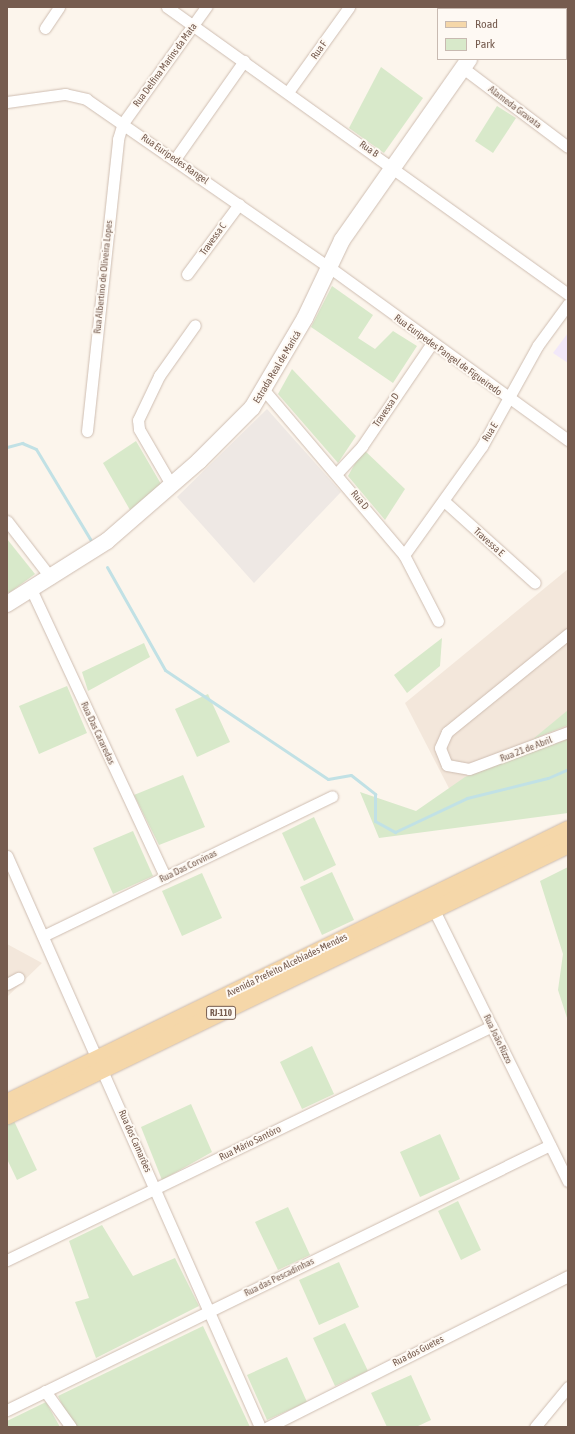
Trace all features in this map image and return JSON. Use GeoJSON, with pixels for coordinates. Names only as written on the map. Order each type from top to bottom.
{"type":"FeatureCollection","features":[{"type":"Feature","properties":{"kind":"main road","name":"Estrada Real de Maricá"},"geometry":{"type":"LineString","coordinates":[[7,604],[51,578],[107,540],[172,486],[239,422],[264,390],[342,240],[392,165],[466,64]]}},
{"type":"Feature","properties":{"kind":"main road","name":"Avenida Prefeito Alcebíades Mendes"},"geometry":{"type":"LineString","coordinates":[[7,1115],[101,1063],[431,903],[568,829]]}},
{"type":"Feature","properties":{"kind":"main road","name":"Avenida Prefeito Alcebíades Mendes"},"geometry":{"type":"LineString","coordinates":[[431,903],[568,844]]}},
{"type":"Feature","properties":{"kind":"main road","name":"Avenida Prefeito Alcebíades Mendes"},"geometry":{"type":"LineString","coordinates":[[7,1102],[101,1063]]}},
{"type":"Feature","properties":{"kind":"street"},"geometry":{"type":"LineString","coordinates":[[45,28],[59,7]]}},
{"type":"Feature","properties":{"kind":"street","name":"Rua B"},"geometry":{"type":"LineString","coordinates":[[167,7],[392,165],[568,294]]}},
{"type":"Feature","properties":{"kind":"street","name":"Rua Delfina Marins da Mata"},"geometry":{"type":"LineString","coordinates":[[123,123],[206,7]]}},
{"type":"Feature","properties":{"kind":"street","name":"Rua F"},"geometry":{"type":"LineString","coordinates":[[288,92],[349,7]]}},
{"type":"Feature","properties":{"kind":"street"},"geometry":{"type":"LineString","coordinates":[[175,159],[244,61]]}},
{"type":"Feature","properties":{"kind":"street","name":"Alameda Gravata"},"geometry":{"type":"LineString","coordinates":[[466,64],[568,147]]}},
{"type":"Feature","properties":{"kind":"street","name":"Rua Euripedes Rangel"},"geometry":{"type":"LineString","coordinates":[[7,102],[75,94],[123,123],[329,267]]}},
{"type":"Feature","properties":{"kind":"street","name":"Rua Albertino de Oliveira Lopes"},"geometry":{"type":"LineString","coordinates":[[87,431],[116,155],[123,123]]}},
{"type":"Feature","properties":{"kind":"street","name":"Travessa C"},"geometry":{"type":"LineString","coordinates":[[187,274],[239,204]]}},
{"type":"Feature","properties":{"kind":"street","name":"Rua Euripedes Pangel de Figueiredo"},"geometry":{"type":"LineString","coordinates":[[329,267],[568,440]]}},
{"type":"Feature","properties":{"kind":"street","name":"Rua E"},"geometry":{"type":"LineString","coordinates":[[404,555],[482,446],[508,398],[568,304]]}},
{"type":"Feature","properties":{"kind":"street"},"geometry":{"type":"LineString","coordinates":[[172,486],[139,429],[138,420],[159,376],[195,325]]}},
{"type":"Feature","properties":{"kind":"street","name":"Travessa D"},"geometry":{"type":"LineString","coordinates":[[337,473],[362,446],[432,343]]}},
{"type":"Feature","properties":{"kind":"street","name":"Rua D"},"geometry":{"type":"LineString","coordinates":[[264,390],[337,473],[404,555],[438,621]]}},
{"type":"Feature","properties":{"kind":"street","name":"Travessa E"},"geometry":{"type":"LineString","coordinates":[[444,501],[535,583]]}},
{"type":"Feature","properties":{"kind":"street"},"geometry":{"type":"LineString","coordinates":[[7,521],[51,578]]}},
{"type":"Feature","properties":{"kind":"street","name":"Rua Das Cararedas"},"geometry":{"type":"LineString","coordinates":[[31,589],[165,877]]}},
{"type":"Feature","properties":{"kind":"street","name":"Rua 21 de Abril"},"geometry":{"type":"LineString","coordinates":[[568,634],[447,732],[440,748],[447,765],[469,769],[568,732]]}},
{"type":"Feature","properties":{"kind":"street","name":"Rua Das Corvinas"},"geometry":{"type":"LineString","coordinates":[[43,936],[332,796]]}},
{"type":"Feature","properties":{"kind":"street","name":"Rua dos Camarões"},"geometry":{"type":"LineString","coordinates":[[7,856],[101,1063],[260,1427]]}},
{"type":"Feature","properties":{"kind":"street","name":"Rua João Rizzo"},"geometry":{"type":"LineString","coordinates":[[431,903],[568,1181]]}},
{"type":"Feature","properties":{"kind":"street"},"geometry":{"type":"LineString","coordinates":[[7,984],[18,978]]}},
{"type":"Feature","properties":{"kind":"street","name":"Rua Mário Santóro"},"geometry":{"type":"LineString","coordinates":[[7,1260],[492,1026]]}},
{"type":"Feature","properties":{"kind":"street","name":"Rua das Pescadinhas"},"geometry":{"type":"LineString","coordinates":[[7,1410],[550,1145]]}},
{"type":"Feature","properties":{"kind":"street","name":"Rua dos Guetes"},"geometry":{"type":"LineString","coordinates":[[268,1427],[568,1276]]}},
{"type":"Feature","properties":{"kind":"street"},"geometry":{"type":"LineString","coordinates":[[535,1427],[568,1387]]}},
{"type":"Feature","properties":{"kind":"street"},"geometry":{"type":"LineString","coordinates":[[45,1391],[71,1427]]}},
{"type":"Feature","properties":{"kind":"shaded area"},"geometry":{"type":"Polygon","coordinates":[[[568,333],[568,363],[553,353],[568,333]]]}},
{"type":"Feature","properties":{"kind":"shaded area"},"geometry":{"type":"Polygon","coordinates":[[[267,409],[341,492],[254,583],[177,497],[267,409]]]}},
{"type":"Feature","properties":{"kind":"shaded area"},"geometry":{"type":"Polygon","coordinates":[[[568,569],[568,742],[454,798],[405,703],[568,569]]]}},
{"type":"Feature","properties":{"kind":"shaded area"},"geometry":{"type":"Polygon","coordinates":[[[7,944],[42,963],[7,997],[7,944]]]}},
{"type":"Feature","properties":{"kind":"green space"},"geometry":{"type":"Polygon","coordinates":[[[381,67],[423,98],[384,153],[349,128],[381,67]]]}},
{"type":"Feature","properties":{"kind":"green space"},"geometry":{"type":"Polygon","coordinates":[[[497,106],[516,118],[493,153],[475,141],[497,106]]]}},
{"type":"Feature","properties":{"kind":"green space"},"geometry":{"type":"Polygon","coordinates":[[[332,286],[373,315],[358,338],[375,349],[393,331],[417,346],[393,383],[311,327],[332,286]]]}},
{"type":"Feature","properties":{"kind":"green space"},"geometry":{"type":"Polygon","coordinates":[[[292,369],[356,436],[338,463],[278,394],[292,369]]]}},
{"type":"Feature","properties":{"kind":"green space"},"geometry":{"type":"Polygon","coordinates":[[[136,441],[161,484],[130,510],[103,463],[136,441]]]}},
{"type":"Feature","properties":{"kind":"green space"},"geometry":{"type":"Polygon","coordinates":[[[363,449],[405,489],[385,520],[348,476],[363,449]]]}},
{"type":"Feature","properties":{"kind":"green space"},"geometry":{"type":"Polygon","coordinates":[[[7,539],[35,574],[9,593],[7,590],[7,539]]]}},
{"type":"Feature","properties":{"kind":"green space"},"geometry":{"type":"Polygon","coordinates":[[[442,638],[440,666],[407,693],[394,675],[442,638]]]}},
{"type":"Feature","properties":{"kind":"green space"},"geometry":{"type":"Polygon","coordinates":[[[144,643],[150,657],[88,691],[82,672],[144,643]]]}},
{"type":"Feature","properties":{"kind":"green space"},"geometry":{"type":"Polygon","coordinates":[[[67,686],[87,733],[39,754],[19,706],[67,686]]]}},
{"type":"Feature","properties":{"kind":"green space"},"geometry":{"type":"Polygon","coordinates":[[[208,694],[230,742],[197,757],[175,709],[208,694]]]}},
{"type":"Feature","properties":{"kind":"green space"},"geometry":{"type":"Polygon","coordinates":[[[568,710],[568,725],[533,739],[568,710]]]}},
{"type":"Feature","properties":{"kind":"green space"},"geometry":{"type":"Polygon","coordinates":[[[568,739],[568,813],[379,838],[360,792],[416,811],[465,777],[568,739]]]}},
{"type":"Feature","properties":{"kind":"green space"},"geometry":{"type":"Polygon","coordinates":[[[183,775],[205,827],[159,845],[134,795],[183,775]]]}},
{"type":"Feature","properties":{"kind":"green space"},"geometry":{"type":"Polygon","coordinates":[[[314,817],[336,865],[304,881],[282,833],[314,817]]]}},
{"type":"Feature","properties":{"kind":"green space"},"geometry":{"type":"Polygon","coordinates":[[[133,831],[153,876],[113,894],[93,848],[133,831]]]}},
{"type":"Feature","properties":{"kind":"green space"},"geometry":{"type":"Polygon","coordinates":[[[568,867],[568,1021],[558,990],[563,954],[540,881],[568,867]]]}},
{"type":"Feature","properties":{"kind":"green space"},"geometry":{"type":"Polygon","coordinates":[[[332,872],[354,920],[322,935],[300,887],[332,872]]]}},
{"type":"Feature","properties":{"kind":"green space"},"geometry":{"type":"Polygon","coordinates":[[[202,873],[222,918],[182,936],[162,891],[202,873]]]}},
{"type":"Feature","properties":{"kind":"green space"},"geometry":{"type":"Polygon","coordinates":[[[312,1046],[334,1094],[302,1109],[280,1062],[312,1046]]]}},
{"type":"Feature","properties":{"kind":"green space"},"geometry":{"type":"Polygon","coordinates":[[[191,1104],[212,1152],[162,1180],[141,1127],[191,1104]]]}},
{"type":"Feature","properties":{"kind":"green space"},"geometry":{"type":"Polygon","coordinates":[[[14,1121],[37,1170],[17,1180],[7,1159],[7,1125],[14,1121]]]}},
{"type":"Feature","properties":{"kind":"green space"},"geometry":{"type":"Polygon","coordinates":[[[440,1134],[460,1179],[420,1197],[400,1152],[440,1134]]]}},
{"type":"Feature","properties":{"kind":"green space"},"geometry":{"type":"Polygon","coordinates":[[[458,1201],[481,1250],[461,1260],[438,1211],[458,1201]]]}},
{"type":"Feature","properties":{"kind":"green space"},"geometry":{"type":"Polygon","coordinates":[[[288,1207],[310,1255],[278,1270],[255,1222],[288,1207]]]}},
{"type":"Feature","properties":{"kind":"green space"},"geometry":{"type":"Polygon","coordinates":[[[102,1225],[133,1276],[175,1258],[199,1306],[96,1358],[75,1302],[89,1298],[69,1241],[102,1225]]]}},
{"type":"Feature","properties":{"kind":"green space"},"geometry":{"type":"Polygon","coordinates":[[[339,1262],[359,1307],[319,1325],[299,1280],[339,1262]]]}},
{"type":"Feature","properties":{"kind":"green space"},"geometry":{"type":"Polygon","coordinates":[[[345,1323],[368,1371],[335,1386],[313,1338],[345,1323]]]}},
{"type":"Feature","properties":{"kind":"green space"},"geometry":{"type":"Polygon","coordinates":[[[203,1326],[250,1427],[73,1427],[58,1396],[203,1326]]]}},
{"type":"Feature","properties":{"kind":"green space"},"geometry":{"type":"Polygon","coordinates":[[[287,1357],[307,1402],[267,1420],[247,1375],[287,1357]]]}},
{"type":"Feature","properties":{"kind":"green space"},"geometry":{"type":"Polygon","coordinates":[[[411,1375],[431,1420],[416,1427],[387,1427],[371,1393],[411,1375]]]}},
{"type":"Feature","properties":{"kind":"green space"},"geometry":{"type":"Polygon","coordinates":[[[46,1402],[60,1427],[7,1427],[7,1421],[46,1402]]]}},
{"type":"Feature","properties":{"kind":"waterway"},"geometry":{"type":"LineString","coordinates":[[7,447],[22,443],[36,449],[93,544]]}},
{"type":"Feature","properties":{"kind":"waterway"},"geometry":{"type":"LineString","coordinates":[[107,567],[165,670],[328,779],[351,775],[375,794],[375,821],[395,832],[467,798],[548,778],[568,769]]}}]}
